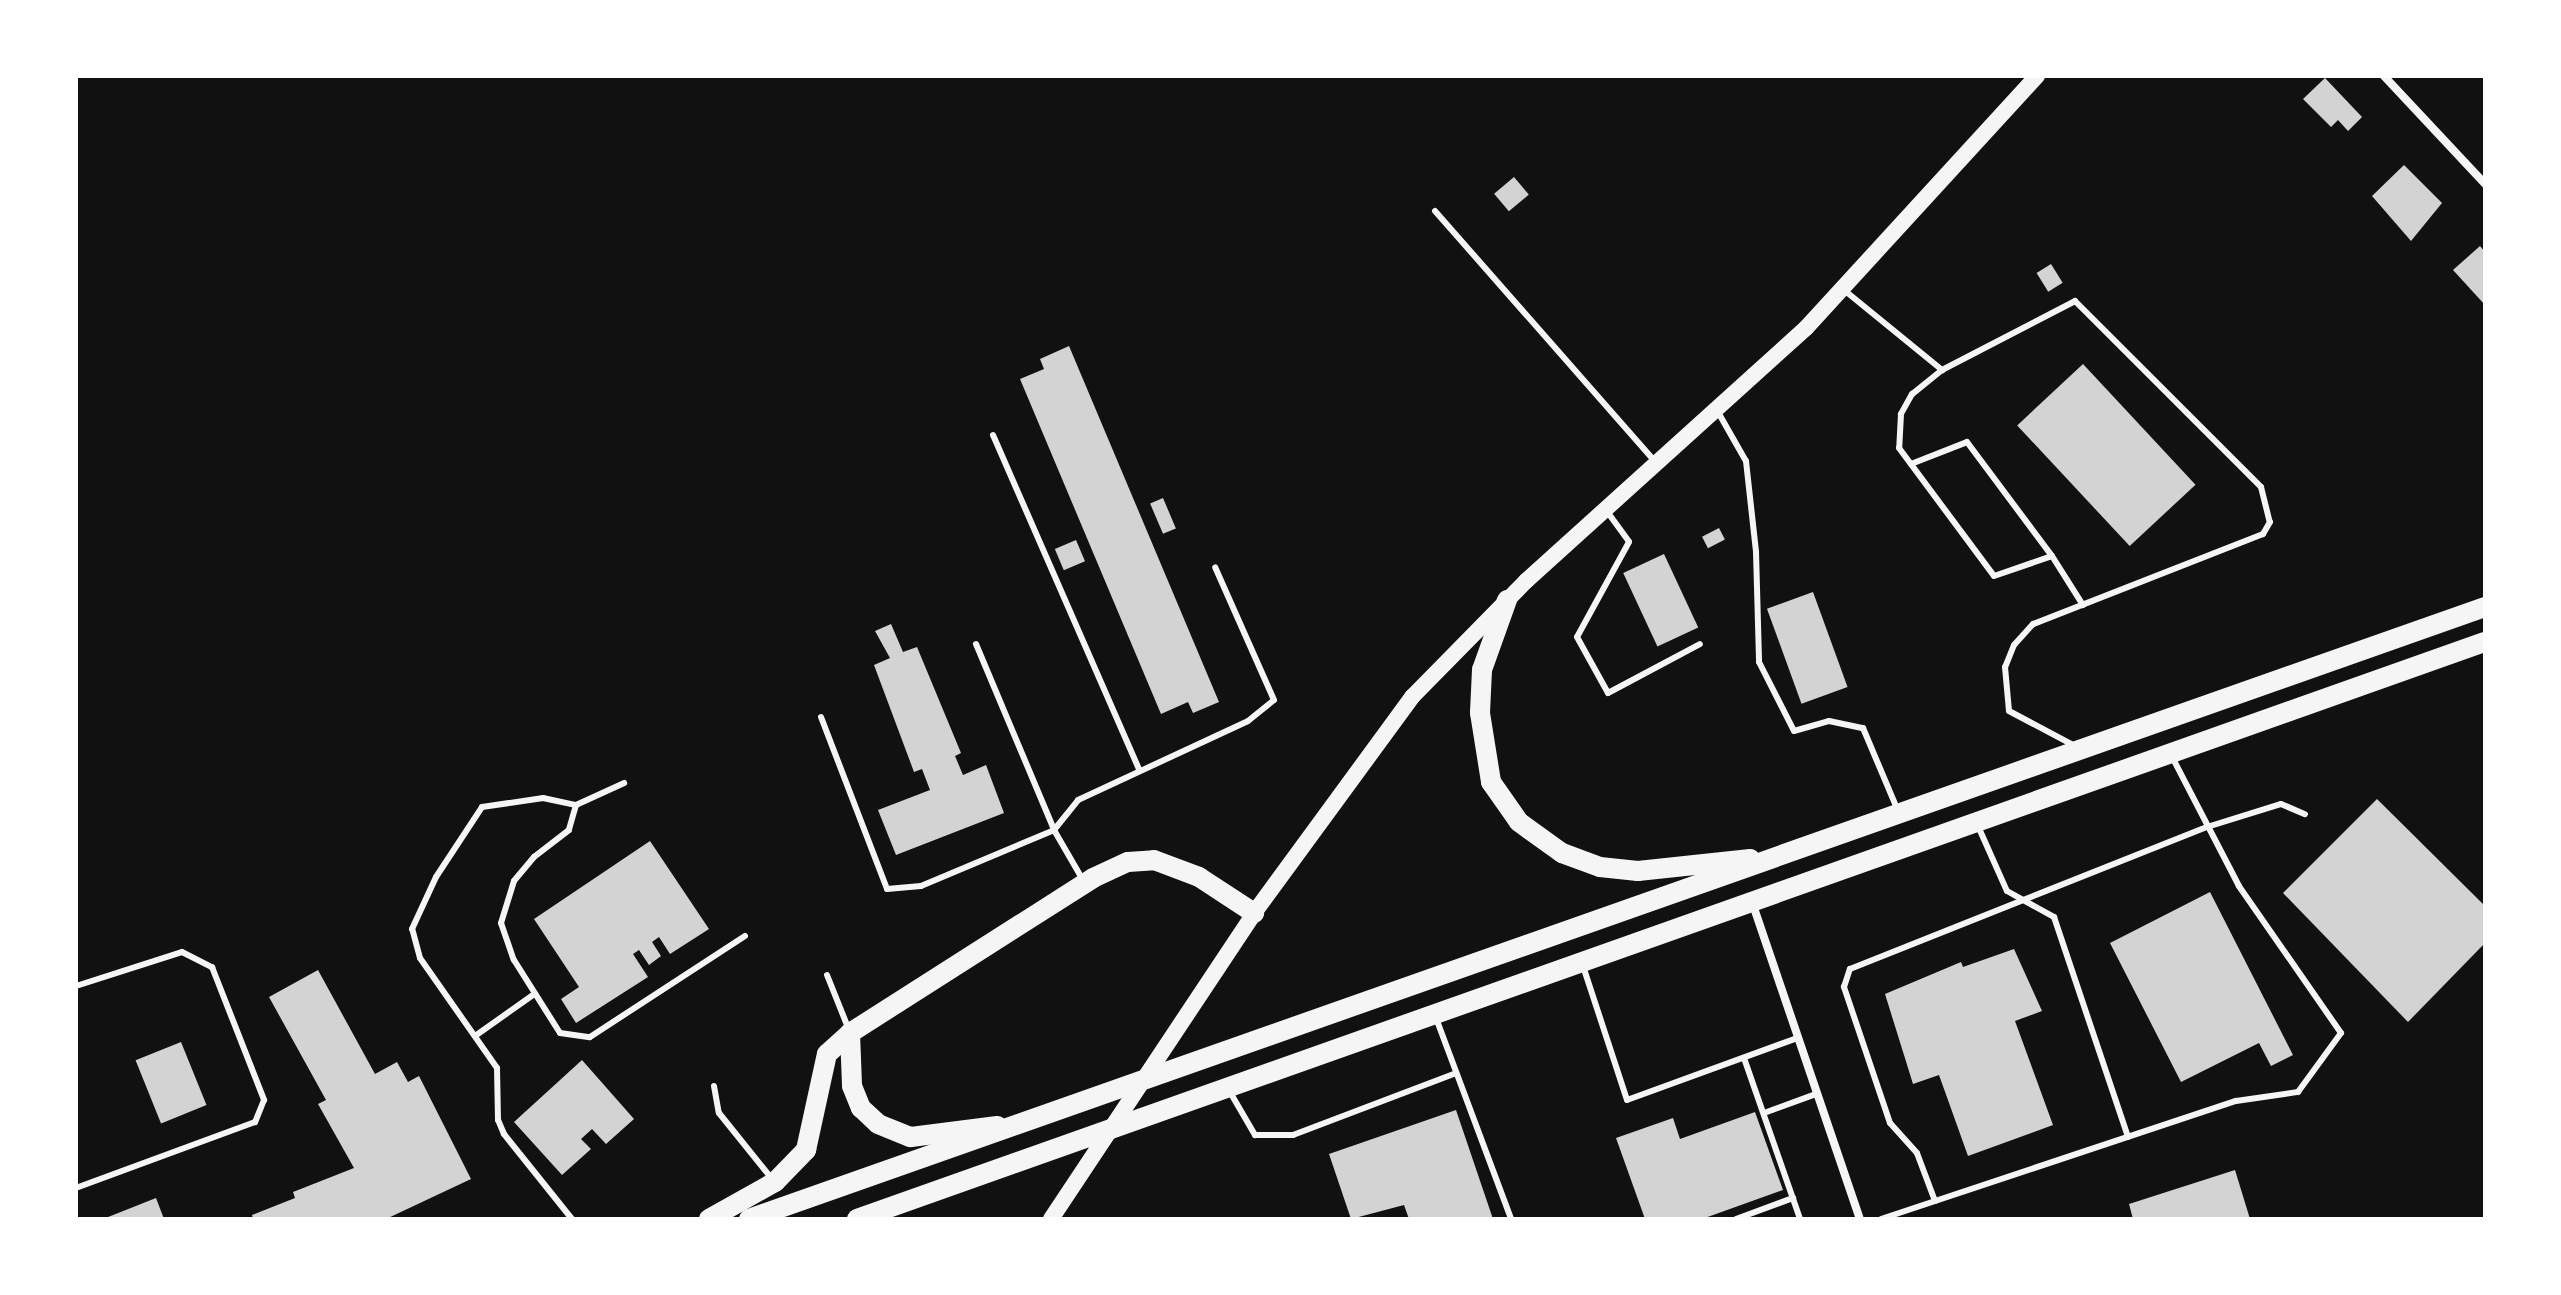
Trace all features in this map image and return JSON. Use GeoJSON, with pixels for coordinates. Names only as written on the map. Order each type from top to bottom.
{"type":"FeatureCollection","features":[{"type":"Feature","properties":{"kind":"highway"},"geometry":{"type":"LineString","coordinates":[[1507,600],[1482,670],[1480,713],[1491,782],[1519,822],[1562,853],[1600,867],[1638,871],[1786,855]]}},
{"type":"Feature","properties":{"kind":"highway"},"geometry":{"type":"LineString","coordinates":[[749,1219],[1197,1065],[2485,607]]}},
{"type":"Feature","properties":{"kind":"highway"},"geometry":{"type":"LineString","coordinates":[[857,1219],[2485,642]]}},
{"type":"Feature","properties":{"kind":"highway"},"geometry":{"type":"LineString","coordinates":[[709,1219],[775,1182],[806,1150],[827,1054],[850,1033],[1085,883],[1128,862],[1154,860],[1199,877],[1254,913]]}},
{"type":"Feature","properties":{"kind":"highway"},"geometry":{"type":"LineString","coordinates":[[850,1033],[849,1073],[855,1098],[868,1117],[891,1131],[911,1137],[1032,1121]]}},
{"type":"Feature","properties":{"kind":"main road"},"geometry":{"type":"LineString","coordinates":[[1051,1219],[1254,913],[1412,697],[1507,600],[1657,463],[1718,412],[1844,290],[2037,76]]}},
{"type":"Feature","properties":{"kind":"street"},"geometry":{"type":"LineString","coordinates":[[2384,76],[2485,184]]}},
{"type":"Feature","properties":{"kind":"street"},"geometry":{"type":"LineString","coordinates":[[1752,902],[1860,1219]]}},
{"type":"Feature","properties":{"kind":"lane"},"geometry":{"type":"LineString","coordinates":[[1435,211],[1657,463]]}},
{"type":"Feature","properties":{"kind":"lane"},"geometry":{"type":"LineString","coordinates":[[1844,290],[1942,370]]}},
{"type":"Feature","properties":{"kind":"lane"},"geometry":{"type":"LineString","coordinates":[[2052,556],[1994,576],[1899,448],[1901,414],[1912,394],[1942,370],[2075,301],[2261,487],[2270,522],[2263,534],[2033,624],[2014,645],[2005,667],[2009,711],[2080,749]]}},
{"type":"Feature","properties":{"kind":"lane"},"geometry":{"type":"LineString","coordinates":[[1718,412],[1746,461],[1756,552],[1759,662],[1794,731],[1829,721],[1863,728],[1899,814]]}},
{"type":"Feature","properties":{"kind":"lane"},"geometry":{"type":"LineString","coordinates":[[993,435],[1139,769]]}},
{"type":"Feature","properties":{"kind":"lane"},"geometry":{"type":"LineString","coordinates":[[1911,464],[1967,442],[2052,556],[2083,605]]}},
{"type":"Feature","properties":{"kind":"lane"},"geometry":{"type":"LineString","coordinates":[[1606,510],[1629,542],[1577,637],[1608,693],[1700,644]]}},
{"type":"Feature","properties":{"kind":"lane"},"geometry":{"type":"LineString","coordinates":[[821,717],[887,889],[921,886],[1054,830],[1078,800],[1139,769],[1248,721],[1274,700],[1215,567]]}},
{"type":"Feature","properties":{"kind":"lane"},"geometry":{"type":"LineString","coordinates":[[976,644],[1054,830],[1085,883]]}},
{"type":"Feature","properties":{"kind":"lane"},"geometry":{"type":"LineString","coordinates":[[1881,1219],[2236,1101],[2298,1092],[2341,1033],[2239,886],[2170,753]]}},
{"type":"Feature","properties":{"kind":"lane"},"geometry":{"type":"LineString","coordinates":[[572,1219],[504,1134],[498,1120],[497,1068],[420,958],[412,929],[470,819],[482,807],[543,798],[576,805],[624,783]]}},
{"type":"Feature","properties":{"kind":"lane"},"geometry":{"type":"LineString","coordinates":[[1935,1201],[1917,1153],[1890,1123],[1844,987],[1850,969],[2207,827],[2281,804],[2305,814]]}},
{"type":"Feature","properties":{"kind":"lane"},"geometry":{"type":"LineString","coordinates":[[576,805],[569,830],[534,857],[504,905],[505,941],[533,995],[560,1033],[590,1037],[745,936]]}},
{"type":"Feature","properties":{"kind":"lane"},"geometry":{"type":"LineString","coordinates":[[1977,822],[2007,891],[2054,917],[2128,1137]]}},
{"type":"Feature","properties":{"kind":"lane"},"geometry":{"type":"LineString","coordinates":[[76,986],[182,952],[212,967],[264,1100],[255,1122],[76,1188]]}},
{"type":"Feature","properties":{"kind":"lane"},"geometry":{"type":"LineString","coordinates":[[1581,963],[1627,1100],[1797,1038]]}},
{"type":"Feature","properties":{"kind":"lane"},"geometry":{"type":"LineString","coordinates":[[827,975],[850,1033]]}},
{"type":"Feature","properties":{"kind":"lane"},"geometry":{"type":"LineString","coordinates":[[475,1036],[533,995]]}},
{"type":"Feature","properties":{"kind":"lane"},"geometry":{"type":"LineString","coordinates":[[1435,1015],[1511,1219]]}},
{"type":"Feature","properties":{"kind":"lane"},"geometry":{"type":"LineString","coordinates":[[1744,1058],[1800,1219]]}},
{"type":"Feature","properties":{"kind":"lane"},"geometry":{"type":"LineString","coordinates":[[1228,1088],[1255,1135],[1293,1135],[1456,1073]]}},
{"type":"Feature","properties":{"kind":"lane"},"geometry":{"type":"LineString","coordinates":[[714,1086],[719,1113],[775,1182]]}},
{"type":"Feature","properties":{"kind":"lane"},"geometry":{"type":"LineString","coordinates":[[1764,1113],[1816,1094]]}},
{"type":"Feature","properties":{"kind":"lane"},"geometry":{"type":"LineString","coordinates":[[1736,1219],[1793,1198]]}},
{"type":"Feature","properties":{"kind":"building"},"geometry":{"type":"Polygon","coordinates":[[[2325,78],[2362,117],[2348,131],[2338,120],[2331,127],[2303,99],[2325,78]]]}},
{"type":"Feature","properties":{"kind":"building"},"geometry":{"type":"Polygon","coordinates":[[[2404,165],[2442,203],[2411,241],[2372,196],[2404,165]]]}},
{"type":"Feature","properties":{"kind":"building"},"geometry":{"type":"Polygon","coordinates":[[[1514,177],[1529,195],[1509,211],[1494,194],[1514,177]]]}},
{"type":"Feature","properties":{"kind":"building"},"geometry":{"type":"Polygon","coordinates":[[[2480,246],[2485,252],[2485,305],[2453,270],[2480,246]]]}},
{"type":"Feature","properties":{"kind":"building"},"geometry":{"type":"Polygon","coordinates":[[[2051,264],[2063,283],[2048,292],[2037,273],[2051,264]]]}},
{"type":"Feature","properties":{"kind":"building"},"geometry":{"type":"Polygon","coordinates":[[[1069,346],[1219,702],[1193,713],[1188,702],[1161,714],[1020,379],[1044,369],[1040,359],[1069,346]]]}},
{"type":"Feature","properties":{"kind":"building"},"geometry":{"type":"Polygon","coordinates":[[[2083,364],[2196,485],[2130,546],[2017,425],[2083,364]]]}},
{"type":"Feature","properties":{"kind":"building"},"geometry":{"type":"Polygon","coordinates":[[[1163,498],[1176,528],[1163,534],[1150,503],[1163,498]]]}},
{"type":"Feature","properties":{"kind":"building"},"geometry":{"type":"Polygon","coordinates":[[[1719,528],[1725,540],[1708,548],[1702,537],[1719,528]]]}},
{"type":"Feature","properties":{"kind":"building"},"geometry":{"type":"Polygon","coordinates":[[[1076,540],[1085,561],[1064,570],[1055,549],[1076,540]]]}},
{"type":"Feature","properties":{"kind":"building"},"geometry":{"type":"Polygon","coordinates":[[[1664,554],[1698,627],[1657,646],[1623,573],[1664,554]]]}},
{"type":"Feature","properties":{"kind":"building"},"geometry":{"type":"Polygon","coordinates":[[[1813,592],[1848,687],[1801,704],[1767,609],[1813,592]]]}},
{"type":"Feature","properties":{"kind":"building"},"geometry":{"type":"Polygon","coordinates":[[[891,624],[903,652],[917,647],[961,753],[955,756],[963,775],[986,765],[1004,813],[896,855],[878,810],[930,790],[922,769],[914,772],[874,665],[890,658],[875,631],[891,624]]]}},
{"type":"Feature","properties":{"kind":"building"},"geometry":{"type":"Polygon","coordinates":[[[2377,799],[2485,906],[2485,943],[2408,1022],[2283,893],[2377,799]]]}},
{"type":"Feature","properties":{"kind":"building"},"geometry":{"type":"Polygon","coordinates":[[[650,841],[709,929],[670,954],[659,937],[652,942],[661,956],[649,965],[639,950],[633,954],[648,977],[576,1023],[561,999],[579,987],[534,919],[650,841]]]}},
{"type":"Feature","properties":{"kind":"building"},"geometry":{"type":"Polygon","coordinates":[[[2210,892],[2293,1055],[2271,1066],[2259,1043],[2181,1082],[2110,943],[2210,892]]]}},
{"type":"Feature","properties":{"kind":"building"},"geometry":{"type":"Polygon","coordinates":[[[2014,949],[2042,1011],[2015,1021],[2053,1125],[1968,1156],[1939,1075],[1913,1084],[1885,994],[1961,962],[1963,967],[2014,949]]]}},
{"type":"Feature","properties":{"kind":"building"},"geometry":{"type":"Polygon","coordinates":[[[318,970],[375,1074],[397,1062],[408,1082],[419,1076],[471,1179],[386,1219],[253,1219],[252,1215],[295,1198],[293,1192],[354,1168],[318,1104],[326,1100],[269,997],[318,970]]]}},
{"type":"Feature","properties":{"kind":"building"},"geometry":{"type":"Polygon","coordinates":[[[181,1042],[206,1105],[161,1123],[136,1060],[181,1042]]]}},
{"type":"Feature","properties":{"kind":"building"},"geometry":{"type":"Polygon","coordinates":[[[582,1060],[634,1119],[606,1144],[592,1129],[581,1139],[591,1149],[562,1175],[514,1122],[582,1060]]]}},
{"type":"Feature","properties":{"kind":"building"},"geometry":{"type":"Polygon","coordinates":[[[1456,1110],[1493,1219],[1409,1219],[1404,1205],[1351,1219],[1329,1154],[1456,1110]]]}},
{"type":"Feature","properties":{"kind":"building"},"geometry":{"type":"Polygon","coordinates":[[[1755,1112],[1783,1190],[1702,1219],[1645,1219],[1616,1138],[1673,1118],[1680,1139],[1755,1112]]]}},
{"type":"Feature","properties":{"kind":"building"},"geometry":{"type":"Polygon","coordinates":[[[2235,1170],[2250,1219],[2133,1219],[2129,1204],[2235,1170]]]}},
{"type":"Feature","properties":{"kind":"building"},"geometry":{"type":"Polygon","coordinates":[[[156,1198],[164,1219],[103,1219],[156,1198]]]}}]}
